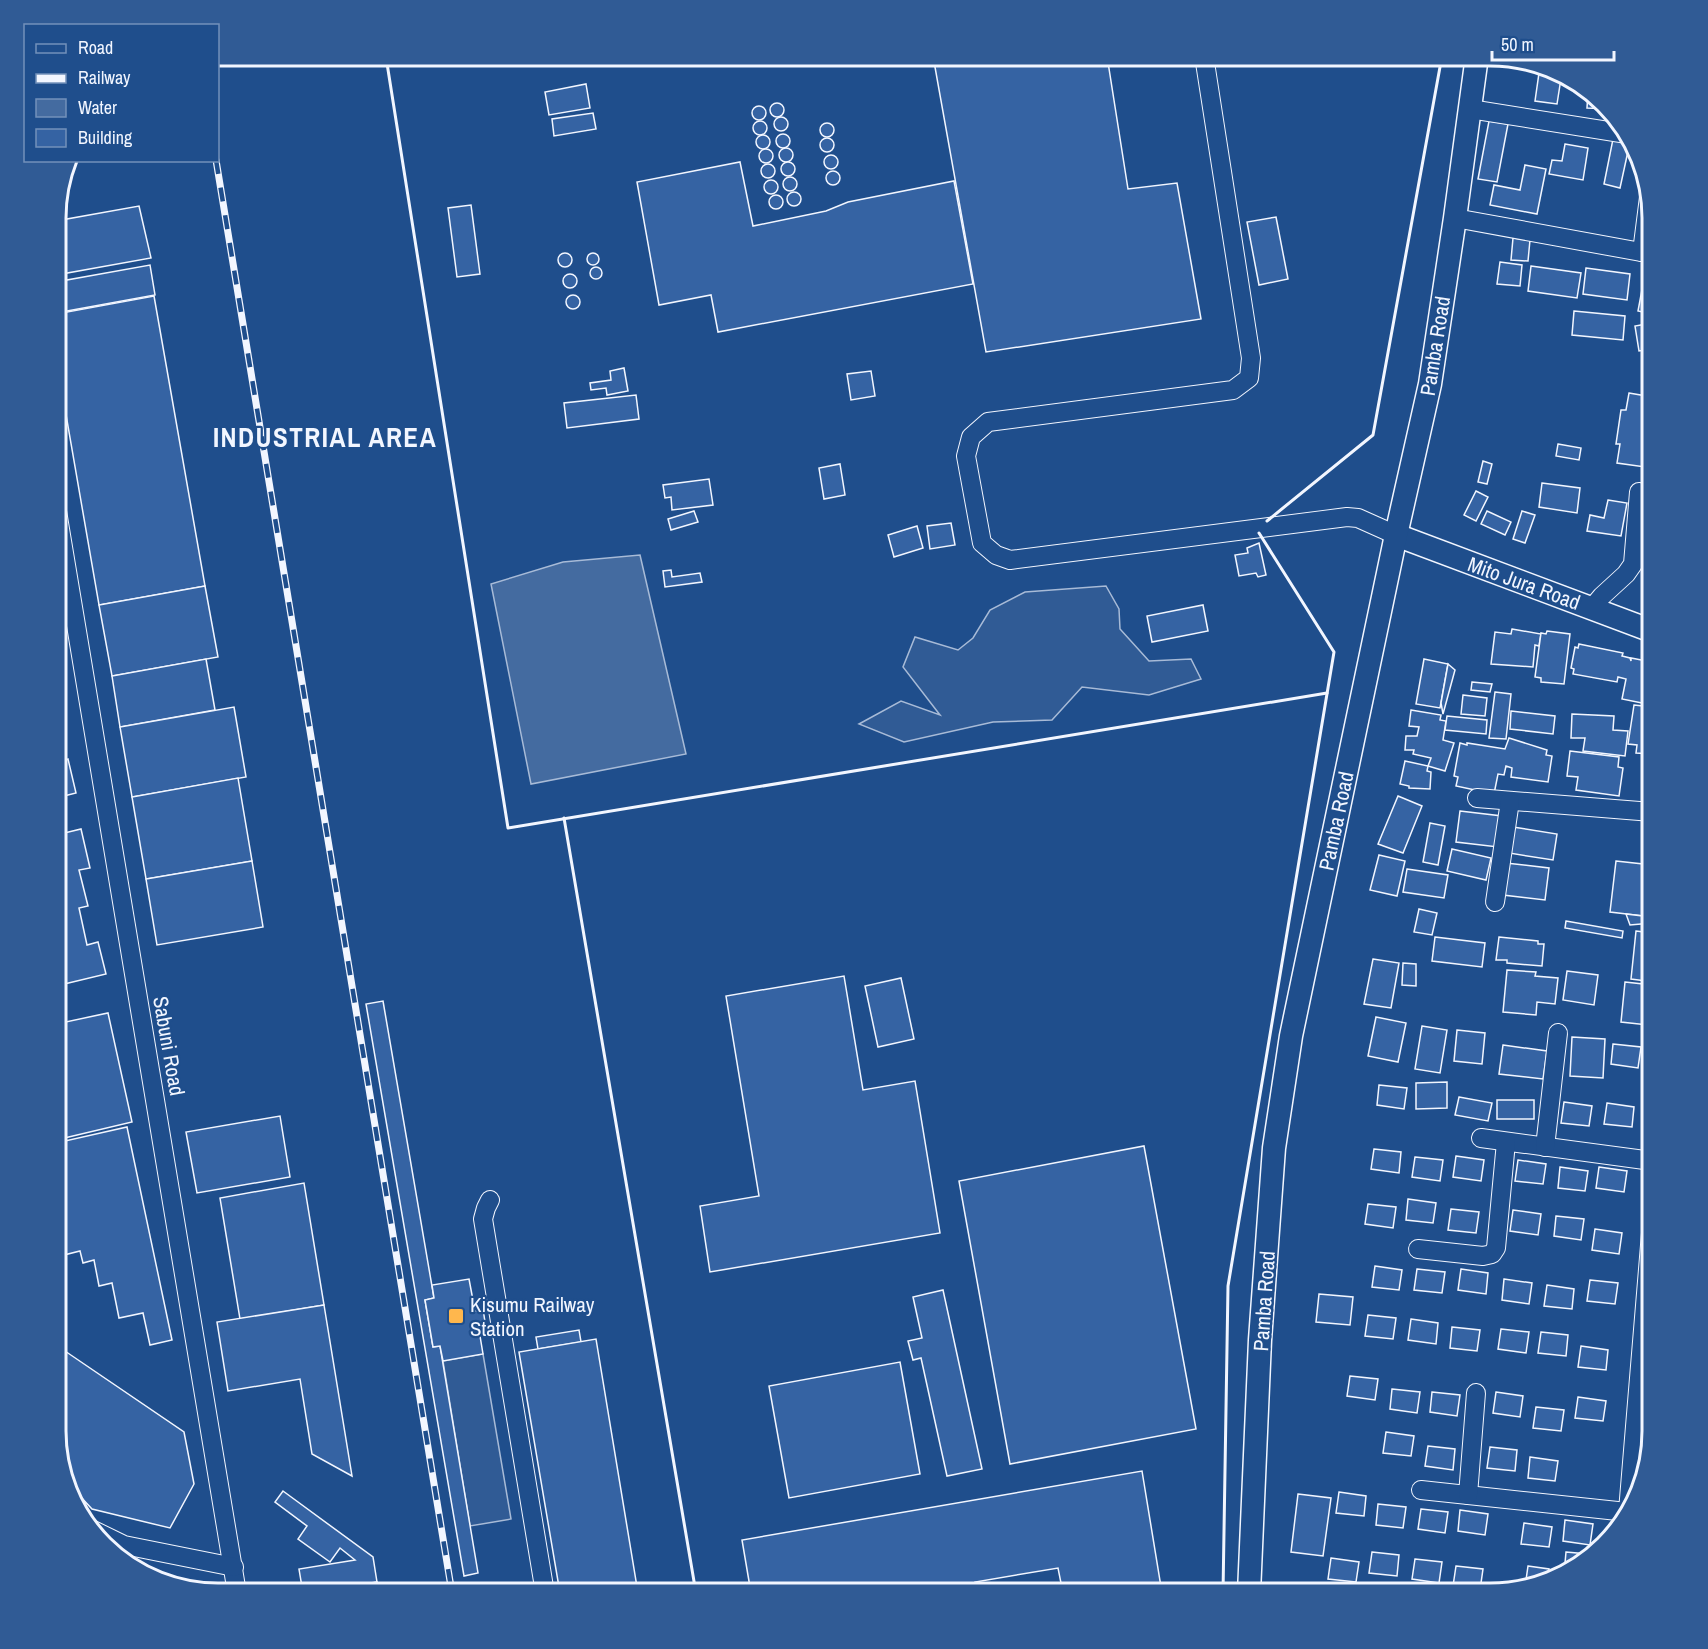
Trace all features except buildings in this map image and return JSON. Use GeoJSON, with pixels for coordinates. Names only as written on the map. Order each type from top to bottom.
{"type":"FeatureCollection","features":[{"type":"Feature","properties":{"kind":"main road","name":"Pamba Road"},"geometry":{"type":"LineString","coordinates":[[1249,1583],[1260,1340],[1274,1148],[1291,1036],[1430,384],[1476,66]]}},
{"type":"Feature","properties":{"kind":"main road","name":"Mito Jura Road"},"geometry":{"type":"LineString","coordinates":[[1396,536],[1642,627]]}},
{"type":"Feature","properties":{"kind":"street"},"geometry":{"type":"LineString","coordinates":[[1206,66],[1251,358],[1249,378],[1233,390],[988,422],[971,437],[966,456],[982,543],[996,555],[1010,560],[1347,517],[1358,518],[1396,536]]}},
{"type":"Feature","properties":{"kind":"street"},"geometry":{"type":"LineString","coordinates":[[1470,109],[1615,132]]}},
{"type":"Feature","properties":{"kind":"street"},"geometry":{"type":"LineString","coordinates":[[1455,218],[1642,252]]}},
{"type":"Feature","properties":{"kind":"street"},"geometry":{"type":"LineString","coordinates":[[1592,608],[1633,564],[1640,492]]}},
{"type":"Feature","properties":{"kind":"street","name":"Sabuni Road"},"geometry":{"type":"LineString","coordinates":[[66,565],[236,1583]]}},
{"type":"Feature","properties":{"kind":"street"},"geometry":{"type":"LineString","coordinates":[[1477,798],[1642,811]]}},
{"type":"Feature","properties":{"kind":"street"},"geometry":{"type":"LineString","coordinates":[[1495,902],[1510,801]]}},
{"type":"Feature","properties":{"kind":"street"},"geometry":{"type":"LineString","coordinates":[[1545,1147],[1558,1033]]}},
{"type":"Feature","properties":{"kind":"street"},"geometry":{"type":"LineString","coordinates":[[1481,1138],[1642,1160]]}},
{"type":"Feature","properties":{"kind":"street"},"geometry":{"type":"LineString","coordinates":[[1418,1249],[1483,1256],[1492,1254],[1496,1248],[1506,1142]]}},
{"type":"Feature","properties":{"kind":"street"},"geometry":{"type":"LineString","coordinates":[[490,1200],[483,1219],[543,1583]]}},
{"type":"Feature","properties":{"kind":"street"},"geometry":{"type":"LineString","coordinates":[[1629,1492],[1642,1344]]}},
{"type":"Feature","properties":{"kind":"street"},"geometry":{"type":"LineString","coordinates":[[1468,1495],[1476,1393]]}},
{"type":"Feature","properties":{"kind":"street"},"geometry":{"type":"LineString","coordinates":[[1421,1490],[1620,1510]]}},
{"type":"Feature","properties":{"kind":"street"},"geometry":{"type":"LineString","coordinates":[[112,1539],[124,1545],[234,1567]]}},
{"type":"Feature","properties":{"kind":"shaded area"},"geometry":{"type":"Polygon","coordinates":[[[1106,586],[1119,609],[1120,629],[1149,661],[1191,659],[1201,679],[1149,695],[1082,687],[1052,720],[993,722],[904,742],[859,724],[901,701],[940,715],[903,667],[915,637],[958,650],[973,638],[990,610],[1025,592],[1106,586]]]}},
{"type":"Feature","properties":{"kind":"shaded area"},"geometry":{"type":"Polygon","coordinates":[[[483,1354],[511,1519],[470,1526],[443,1361],[483,1354]]]}},
{"type":"Feature","properties":{"kind":"water"},"geometry":{"type":"Polygon","coordinates":[[[640,555],[686,754],[531,784],[491,584],[563,562],[640,555]]]}},
{"type":"Feature","properties":{"kind":"railway"},"geometry":{"type":"LineString","coordinates":[[216,162],[450,1583]]}},
{"type":"Feature","properties":{"kind":"wall"},"geometry":{"type":"LineString","coordinates":[[387,66],[508,828],[1327,693]]}},
{"type":"Feature","properties":{"kind":"wall"},"geometry":{"type":"LineString","coordinates":[[1267,521],[1373,435],[1440,66]]}},
{"type":"Feature","properties":{"kind":"wall"},"geometry":{"type":"LineString","coordinates":[[1223,1583],[1228,1286],[1334,652],[1259,533]]}},
{"type":"Feature","properties":{"kind":"wall"},"geometry":{"type":"LineString","coordinates":[[564,818],[694,1583]]}},
{"type":"Feature","properties":{"kind":"place","name":"Kisumu Railway Station"},"geometry":{"type":"Point","coordinates":[456,1316]}},
{"type":"Feature","properties":{"kind":"district","name":"INDUSTRIAL AREA"},"geometry":{"type":"Point","coordinates":[325,437]}}]}
